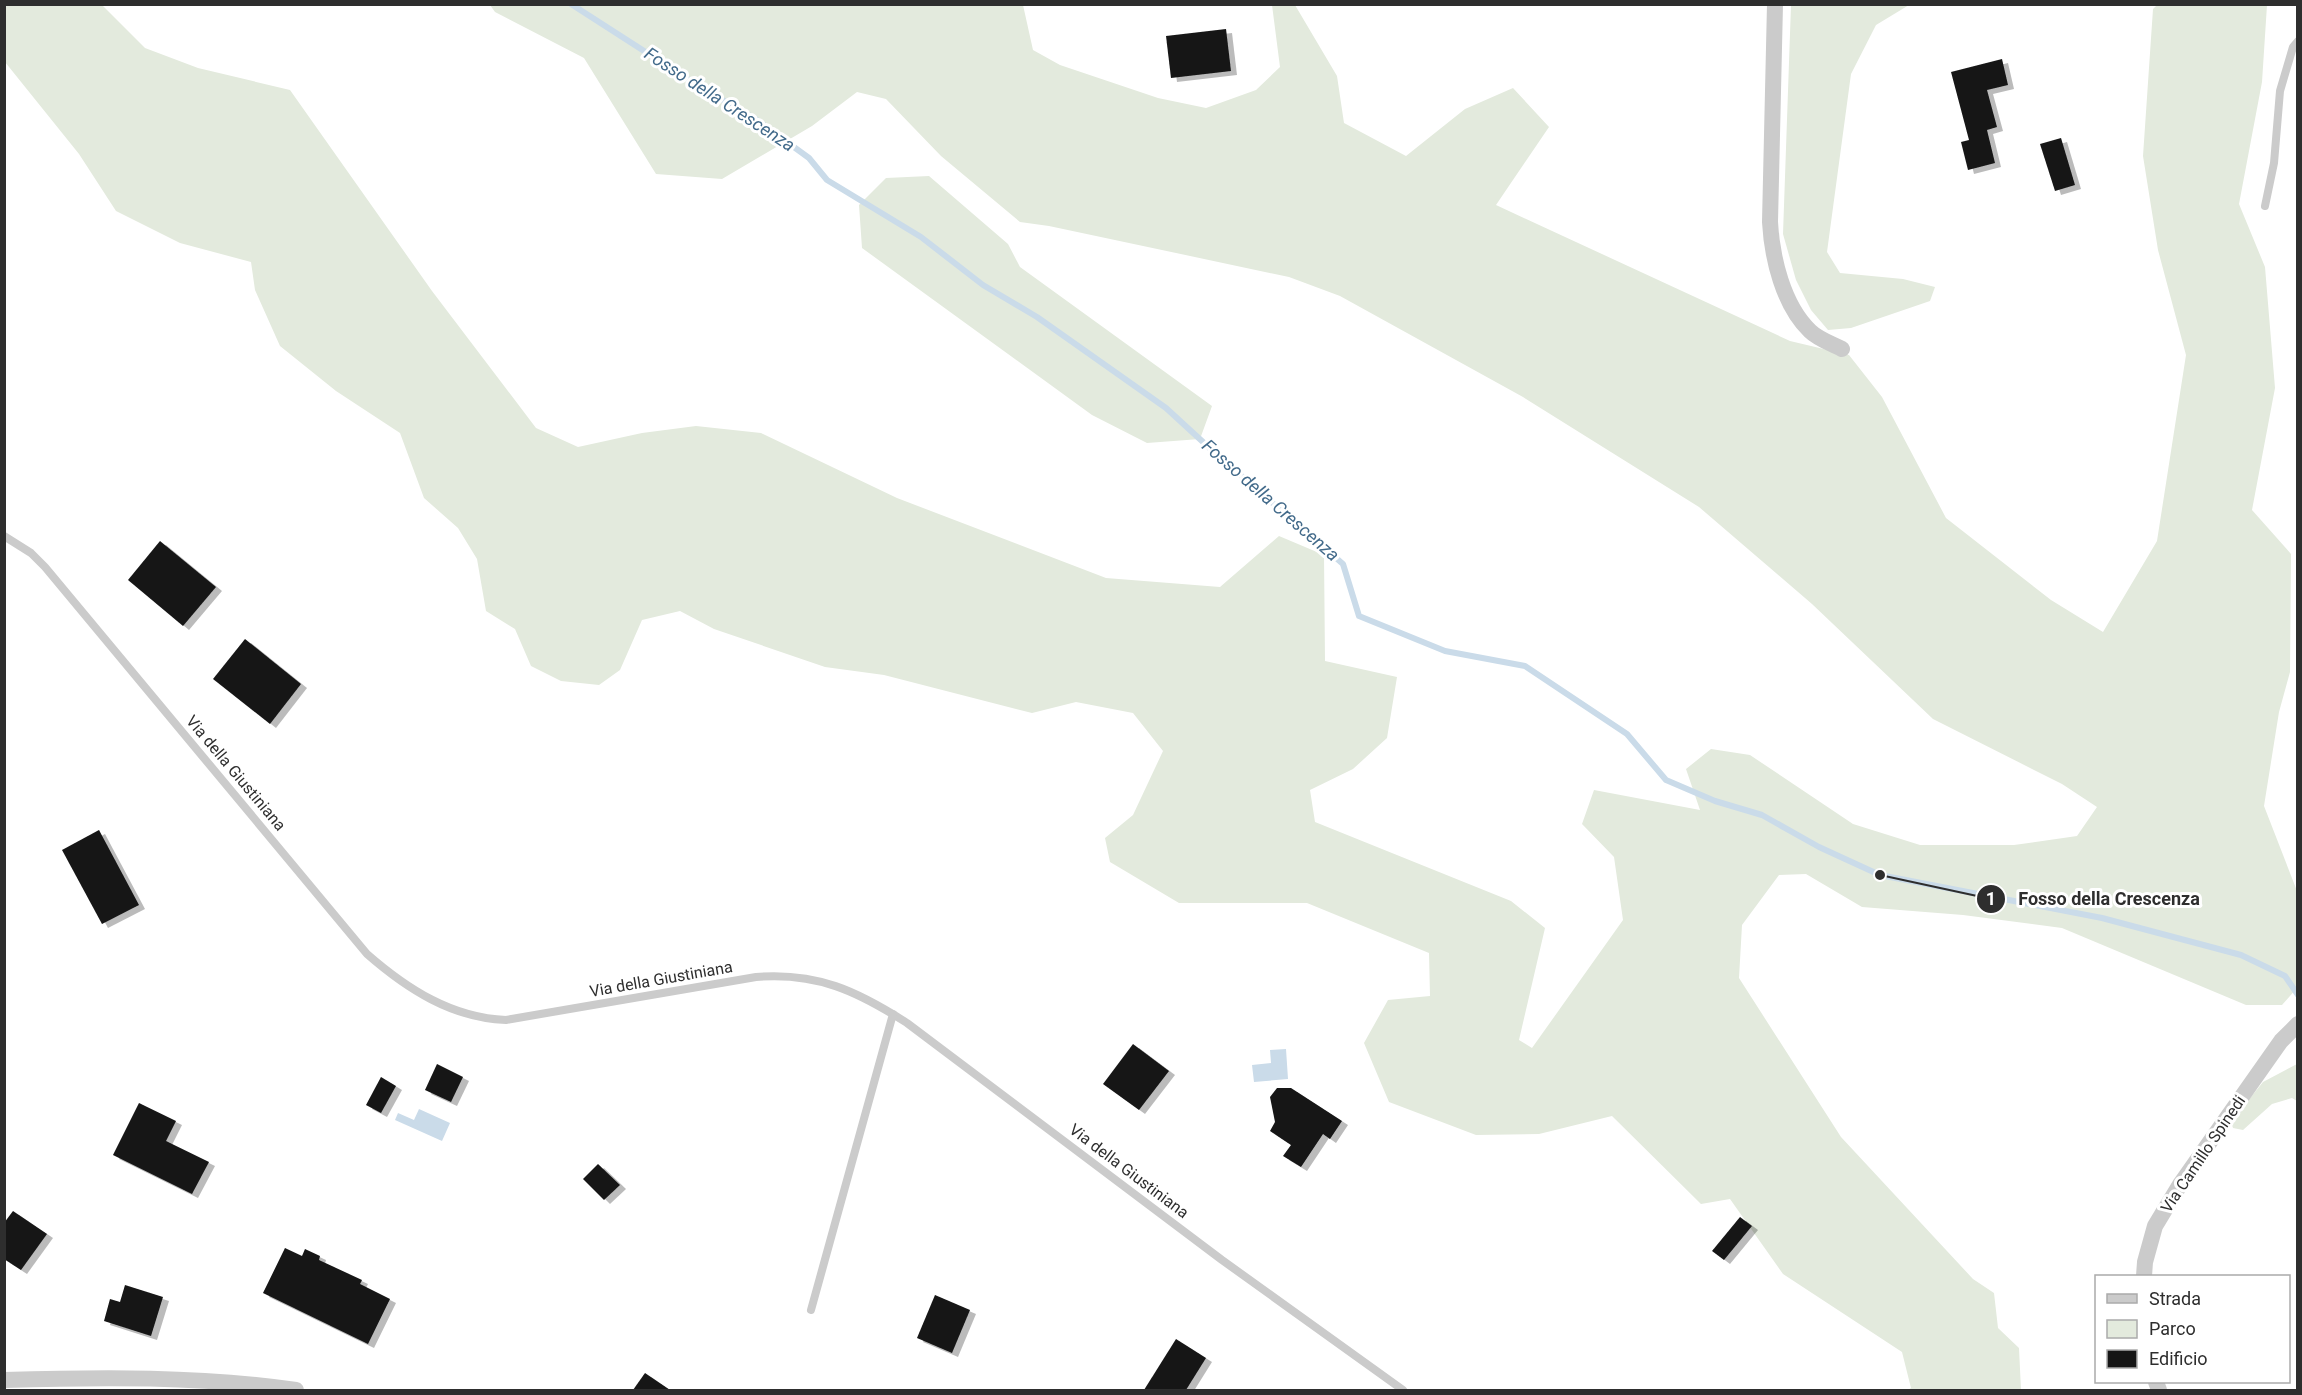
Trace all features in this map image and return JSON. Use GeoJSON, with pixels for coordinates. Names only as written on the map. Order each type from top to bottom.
{"type":"FeatureCollection","features":[{"type":"Feature","properties":{"kind":"street"},"geometry":{"type":"LineString","coordinates":[[1775,4],[1771,243],[1778,273],[1790,303],[1810,331],[1842,349]]}},
{"type":"Feature","properties":{"kind":"street","name":"Via Camillo Spinedi"},"geometry":{"type":"LineString","coordinates":[[2144,1275],[2145,1262],[2155,1226],[2181,1183],[2281,1041],[2298,1024]]}},
{"type":"Feature","properties":{"kind":"street"},"geometry":{"type":"LineString","coordinates":[[4,1380],[78,1378],[198,1381],[296,1390]]}},
{"type":"Feature","properties":{"kind":"lane"},"geometry":{"type":"LineString","coordinates":[[2265,206],[2274,163],[2280,91],[2293,46],[2298,41]]}},
{"type":"Feature","properties":{"kind":"lane","name":"Via della Giustiniana"},"geometry":{"type":"LineString","coordinates":[[4,536],[31,553],[45,567],[367,954],[393,976],[438,1003],[473,1016],[490,1019],[514,1019],[756,977],[779,975],[820,980],[837,986],[893,1014],[1222,1260],[1402,1390]]}},
{"type":"Feature","properties":{"kind":"lane"},"geometry":{"type":"LineString","coordinates":[[811,1310],[893,1014]]}},
{"type":"Feature","properties":{"kind":"green space"},"geometry":{"type":"Polygon","coordinates":[[[2158,4],[2267,5],[2262,82],[2239,204],[2265,267],[2275,388],[2252,510],[2291,554],[2290,672],[2279,712],[2264,806],[2297,891],[2297,988],[2282,1005],[2246,1005],[2062,928],[1963,915],[1862,907],[1806,874],[1779,875],[1742,925],[1739,978],[1841,1137],[1973,1279],[1994,1293],[1998,1328],[2019,1348],[2021,1390],[1908,1390],[1911,1388],[1902,1352],[1783,1274],[1730,1199],[1701,1204],[1612,1116],[1539,1134],[1476,1135],[1389,1102],[1364,1043],[1388,1000],[1430,996],[1429,953],[1307,903],[1179,903],[1110,862],[1105,838],[1133,815],[1163,751],[1133,713],[1076,702],[1032,713],[884,675],[825,667],[714,629],[680,611],[642,620],[620,670],[599,685],[561,681],[531,666],[515,629],[486,611],[477,559],[458,528],[424,498],[400,433],[336,391],[280,346],[255,290],[251,262],[180,243],[116,211],[79,154],[5,62],[4,5],[102,5],[145,48],[198,68],[290,90],[432,291],[536,428],[578,447],[642,433],[696,426],[761,433],[897,498],[1106,578],[1220,587],[1279,536],[1324,555],[1325,661],[1397,677],[1387,738],[1353,769],[1310,790],[1315,822],[1511,901],[1545,928],[1519,1040],[1532,1048],[1623,920],[1614,857],[1582,824],[1594,790],[1700,810],[1686,769],[1711,749],[1750,755],[1853,824],[1920,845],[2014,845],[2077,836],[2097,807],[2062,784],[1933,719],[1812,604],[1699,507],[1523,397],[1340,296],[1289,277],[1049,226],[1020,222],[941,156],[886,99],[857,92],[812,126],[722,179],[656,174],[584,58],[495,12],[490,5],[1023,5],[1033,50],[1060,65],[1158,98],[1206,108],[1256,90],[1280,67],[1272,5],[1295,5],[1337,76],[1344,123],[1406,156],[1465,109],[1513,88],[1549,127],[1496,205],[1790,341],[1849,355],[1882,397],[1946,518],[2051,600],[2103,632],[2157,541],[2186,355],[2158,250],[2143,156],[2153,9],[2158,4]]]}},
{"type":"Feature","properties":{"kind":"green space"},"geometry":{"type":"Polygon","coordinates":[[[1791,5],[1909,5],[1876,25],[1851,74],[1827,252],[1840,273],[1903,279],[1935,287],[1930,301],[1851,328],[1828,330],[1811,310],[1796,280],[1783,234],[1791,5]]]}},
{"type":"Feature","properties":{"kind":"green space"},"geometry":{"type":"Polygon","coordinates":[[[929,176],[1008,244],[1020,267],[1212,406],[1200,439],[1147,443],[1092,415],[862,248],[859,205],[886,178],[929,176]]]}},
{"type":"Feature","properties":{"kind":"green space"},"geometry":{"type":"Polygon","coordinates":[[[2297,1064],[2297,1101],[2292,1098],[2272,1104],[2243,1130],[2233,1128],[2231,1122],[2263,1082],[2297,1064]]]}},
{"type":"Feature","properties":{"kind":"water"},"geometry":{"type":"Polygon","coordinates":[[[1286,1049],[1288,1079],[1254,1082],[1252,1065],[1271,1063],[1270,1050],[1286,1049]]]}},
{"type":"Feature","properties":{"kind":"water"},"geometry":{"type":"Polygon","coordinates":[[[419,1109],[450,1123],[442,1141],[395,1120],[398,1113],[414,1120],[419,1109]]]}},
{"type":"Feature","properties":{"kind":"building"},"geometry":{"type":"Polygon","coordinates":[[[1226,29],[1231,71],[1171,78],[1166,36],[1226,29]]]}},
{"type":"Feature","properties":{"kind":"building"},"geometry":{"type":"Polygon","coordinates":[[[2002,59],[2008,85],[1987,90],[1997,127],[1987,130],[1995,163],[1968,170],[1961,142],[1969,140],[1951,72],[2002,59]]]}},
{"type":"Feature","properties":{"kind":"building"},"geometry":{"type":"Polygon","coordinates":[[[2061,138],[2075,185],[2055,191],[2040,144],[2061,138]]]}},
{"type":"Feature","properties":{"kind":"building"},"geometry":{"type":"Polygon","coordinates":[[[160,541],[216,587],[183,626],[128,580],[160,541]]]}},
{"type":"Feature","properties":{"kind":"building"},"geometry":{"type":"Polygon","coordinates":[[[245,639],[301,684],[270,724],[213,679],[245,639]]]}},
{"type":"Feature","properties":{"kind":"building"},"geometry":{"type":"Polygon","coordinates":[[[99,830],[139,905],[102,924],[62,850],[99,830]]]}},
{"type":"Feature","properties":{"kind":"building"},"geometry":{"type":"Polygon","coordinates":[[[1133,1044],[1169,1071],[1139,1110],[1103,1084],[1133,1044]]]}},
{"type":"Feature","properties":{"kind":"building"},"geometry":{"type":"Polygon","coordinates":[[[437,1064],[463,1077],[451,1102],[425,1090],[437,1064]]]}},
{"type":"Feature","properties":{"kind":"building"},"geometry":{"type":"Polygon","coordinates":[[[381,1077],[396,1086],[381,1113],[366,1105],[381,1077]]]}},
{"type":"Feature","properties":{"kind":"building"},"geometry":{"type":"Polygon","coordinates":[[[1277,1088],[1291,1088],[1342,1121],[1330,1139],[1323,1134],[1301,1167],[1283,1156],[1291,1145],[1270,1131],[1275,1122],[1270,1097],[1277,1088]]]}},
{"type":"Feature","properties":{"kind":"building"},"geometry":{"type":"Polygon","coordinates":[[[139,1103],[176,1121],[166,1141],[209,1162],[192,1194],[113,1155],[139,1103]]]}},
{"type":"Feature","properties":{"kind":"building"},"geometry":{"type":"Polygon","coordinates":[[[598,1164],[620,1185],[604,1200],[583,1179],[598,1164]]]}},
{"type":"Feature","properties":{"kind":"building"},"geometry":{"type":"Polygon","coordinates":[[[13,1211],[47,1234],[21,1270],[4,1259],[4,1223],[13,1211]]]}},
{"type":"Feature","properties":{"kind":"building"},"geometry":{"type":"Polygon","coordinates":[[[1740,1217],[1752,1226],[1724,1260],[1712,1251],[1740,1217]]]}},
{"type":"Feature","properties":{"kind":"building"},"geometry":{"type":"Polygon","coordinates":[[[285,1248],[302,1256],[305,1249],[320,1256],[319,1260],[362,1280],[360,1284],[390,1299],[368,1344],[263,1293],[285,1248]]]}},
{"type":"Feature","properties":{"kind":"building"},"geometry":{"type":"Polygon","coordinates":[[[125,1285],[163,1297],[151,1336],[104,1321],[110,1299],[120,1302],[125,1285]]]}},
{"type":"Feature","properties":{"kind":"building"},"geometry":{"type":"Polygon","coordinates":[[[935,1295],[970,1310],[952,1353],[917,1338],[935,1295]]]}},
{"type":"Feature","properties":{"kind":"building"},"geometry":{"type":"Polygon","coordinates":[[[1176,1339],[1206,1358],[1186,1390],[1144,1390],[1176,1339]]]}},
{"type":"Feature","properties":{"kind":"building"},"geometry":{"type":"Polygon","coordinates":[[[645,1373],[670,1390],[633,1390],[645,1373]]]}},
{"type":"Feature","properties":{"kind":"waterway","name":"Fosso della Crescenza"},"geometry":{"type":"LineString","coordinates":[[571,4],[700,87],[754,118],[809,158],[827,180],[921,237],[983,285],[1037,317],[1166,408],[1343,564],[1359,616],[1445,651],[1525,666],[1627,734],[1666,780],[1715,801],[1762,815],[1819,847],[1880,875],[2102,918],[2241,955],[2285,976],[2298,995]]}},
{"type":"Feature","properties":{"kind":"place","name":"Fosso della Crescenza"},"geometry":{"type":"Point","coordinates":[1880,875]}}]}
